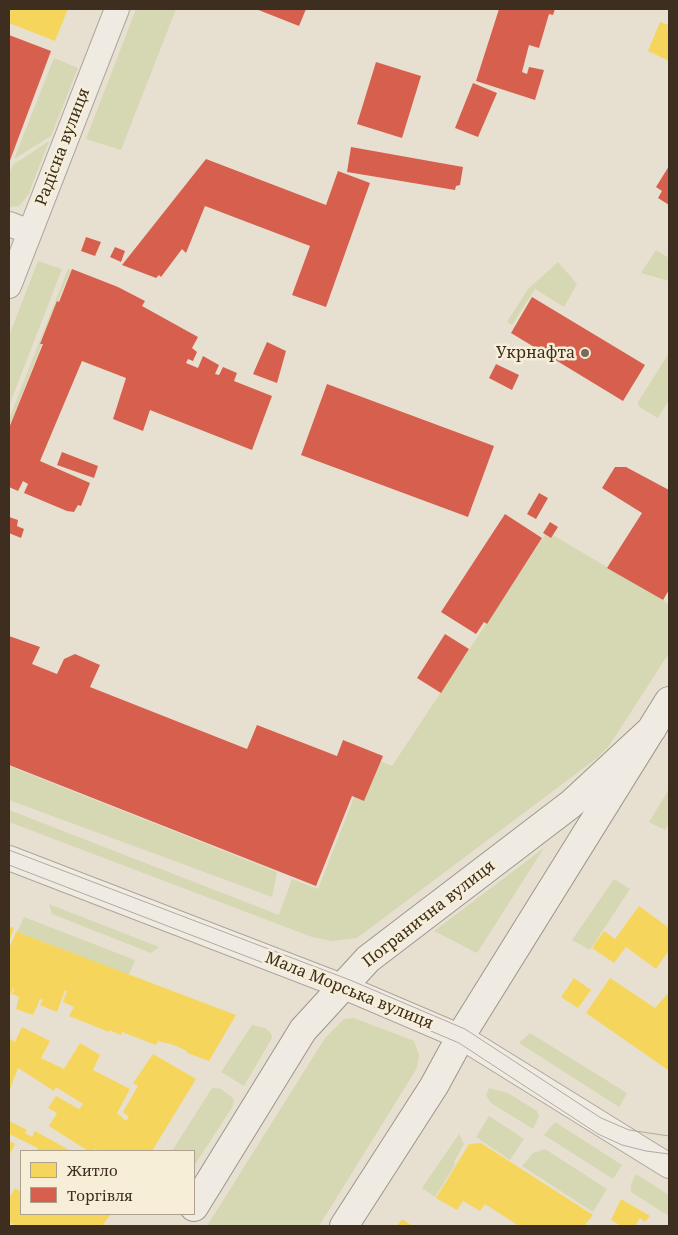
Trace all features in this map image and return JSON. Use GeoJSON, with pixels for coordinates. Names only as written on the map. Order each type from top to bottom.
{"type":"FeatureCollection","features":[{"type":"Feature","properties":{"kind":"main road","name":"Погранична вулиця"},"geometry":{"type":"LineString","coordinates":[[344,1226],[434,1086],[461,1036],[669,701]]}},
{"type":"Feature","properties":{"kind":"main road","name":"Погранична вулиця"},"geometry":{"type":"LineString","coordinates":[[195,1205],[303,1030],[368,959],[571,804],[652,729]]}},
{"type":"Feature","properties":{"kind":"main road"},"geometry":{"type":"LineString","coordinates":[[182,1226],[188,1215]]}},
{"type":"Feature","properties":{"kind":"street","name":"Радісна вулиця"},"geometry":{"type":"LineString","coordinates":[[9,286],[19,228],[117,9]]}},
{"type":"Feature","properties":{"kind":"street","name":"Мала Морська вулиця"},"geometry":{"type":"LineString","coordinates":[[9,858],[344,987],[461,1036],[669,1166]]}},
{"type":"Feature","properties":{"kind":"green space"},"geometry":{"type":"Polygon","coordinates":[[[136,9],[176,9],[121,150],[86,139],[136,9]]]}},
{"type":"Feature","properties":{"kind":"green space"},"geometry":{"type":"Polygon","coordinates":[[[54,58],[78,68],[51,136],[14,159],[54,58]]]}},
{"type":"Feature","properties":{"kind":"green space"},"geometry":{"type":"Polygon","coordinates":[[[49,141],[28,195],[19,206],[9,207],[9,174],[13,165],[49,141]]]}},
{"type":"Feature","properties":{"kind":"green space"},"geometry":{"type":"Polygon","coordinates":[[[656,250],[669,258],[669,281],[641,273],[656,250]]]}},
{"type":"Feature","properties":{"kind":"green space"},"geometry":{"type":"Polygon","coordinates":[[[38,261],[62,269],[9,406],[9,336],[38,261]]]}},
{"type":"Feature","properties":{"kind":"green space"},"geometry":{"type":"Polygon","coordinates":[[[558,262],[577,284],[564,307],[535,289],[512,325],[507,322],[528,289],[558,262]]]}},
{"type":"Feature","properties":{"kind":"green space"},"geometry":{"type":"Polygon","coordinates":[[[68,269],[71,270],[40,343],[42,344],[9,427],[9,419],[68,269]]]}},
{"type":"Feature","properties":{"kind":"green space"},"geometry":{"type":"Polygon","coordinates":[[[669,353],[669,400],[658,418],[638,406],[638,402],[669,353]]]}},
{"type":"Feature","properties":{"kind":"green space"},"geometry":{"type":"Polygon","coordinates":[[[545,535],[551,538],[553,535],[669,604],[669,653],[609,746],[597,758],[357,938],[332,941],[312,937],[9,822],[9,810],[279,915],[292,879],[318,889],[354,797],[364,801],[380,761],[392,766],[545,535]]]}},
{"type":"Feature","properties":{"kind":"green space"},"geometry":{"type":"Polygon","coordinates":[[[9,766],[277,872],[272,897],[9,800],[9,766]]]}},
{"type":"Feature","properties":{"kind":"green space"},"geometry":{"type":"Polygon","coordinates":[[[669,789],[669,824],[665,830],[649,822],[669,789]]]}},
{"type":"Feature","properties":{"kind":"green space"},"geometry":{"type":"Polygon","coordinates":[[[544,848],[477,953],[434,931],[544,848]]]}},
{"type":"Feature","properties":{"kind":"green space"},"geometry":{"type":"Polygon","coordinates":[[[614,879],[630,889],[590,950],[572,940],[614,879]]]}},
{"type":"Feature","properties":{"kind":"green space"},"geometry":{"type":"Polygon","coordinates":[[[49,904],[159,947],[151,953],[52,914],[49,904]]]}},
{"type":"Feature","properties":{"kind":"green space"},"geometry":{"type":"Polygon","coordinates":[[[24,917],[135,960],[129,975],[17,932],[24,917]]]}},
{"type":"Feature","properties":{"kind":"green space"},"geometry":{"type":"Polygon","coordinates":[[[354,1018],[414,1041],[419,1055],[417,1068],[319,1226],[207,1226],[325,1038],[344,1019],[354,1018]]]}},
{"type":"Feature","properties":{"kind":"green space"},"geometry":{"type":"Polygon","coordinates":[[[252,1025],[265,1028],[271,1033],[272,1038],[244,1086],[221,1072],[252,1025]]]}},
{"type":"Feature","properties":{"kind":"green space"},"geometry":{"type":"Polygon","coordinates":[[[530,1033],[627,1093],[619,1107],[519,1043],[530,1033]]]}},
{"type":"Feature","properties":{"kind":"green space"},"geometry":{"type":"Polygon","coordinates":[[[212,1088],[221,1089],[234,1099],[233,1106],[195,1164],[195,1150],[173,1150],[212,1088]]]}},
{"type":"Feature","properties":{"kind":"green space"},"geometry":{"type":"Polygon","coordinates":[[[489,1088],[508,1093],[537,1111],[539,1116],[533,1129],[491,1103],[486,1095],[489,1088]]]}},
{"type":"Feature","properties":{"kind":"green space"},"geometry":{"type":"Polygon","coordinates":[[[489,1116],[524,1139],[510,1160],[476,1137],[489,1116]]]}},
{"type":"Feature","properties":{"kind":"green space"},"geometry":{"type":"Polygon","coordinates":[[[555,1122],[622,1165],[613,1179],[544,1135],[555,1122]]]}},
{"type":"Feature","properties":{"kind":"green space"},"geometry":{"type":"Polygon","coordinates":[[[459,1134],[464,1144],[454,1162],[455,1165],[435,1197],[422,1188],[459,1134]]]}},
{"type":"Feature","properties":{"kind":"green space"},"geometry":{"type":"Polygon","coordinates":[[[545,1149],[607,1189],[593,1212],[522,1166],[533,1153],[545,1149]]]}},
{"type":"Feature","properties":{"kind":"green space"},"geometry":{"type":"Polygon","coordinates":[[[636,1174],[669,1195],[669,1216],[631,1192],[631,1184],[636,1174]]]}},
{"type":"Feature","properties":{"kind":"building: Житло"},"geometry":{"type":"Polygon","coordinates":[[[9,9],[68,9],[55,41],[9,23],[9,9]]]}},
{"type":"Feature","properties":{"kind":"building: Житло"},"geometry":{"type":"Polygon","coordinates":[[[660,22],[669,25],[669,61],[648,51],[660,22]]]}},
{"type":"Feature","properties":{"kind":"building: Житло"},"geometry":{"type":"Polygon","coordinates":[[[639,906],[669,928],[669,950],[656,969],[626,947],[614,963],[592,948],[604,931],[615,939],[639,906]]]}},
{"type":"Feature","properties":{"kind":"building: Житло"},"geometry":{"type":"Polygon","coordinates":[[[9,926],[14,928],[9,942],[9,926]]]}},
{"type":"Feature","properties":{"kind":"building: Житло"},"geometry":{"type":"Polygon","coordinates":[[[16,932],[236,1015],[209,1061],[187,1053],[187,1051],[174,1045],[158,1041],[156,1045],[122,1032],[121,1035],[109,1030],[109,1032],[69,1016],[74,1007],[63,1002],[67,991],[65,990],[57,1012],[40,1005],[43,1000],[40,999],[33,1015],[16,1009],[19,997],[12,994],[13,988],[9,998],[9,949],[16,932]]]}},
{"type":"Feature","properties":{"kind":"building: Житло"},"geometry":{"type":"Polygon","coordinates":[[[574,978],[591,990],[578,1008],[561,997],[574,978]]]}},
{"type":"Feature","properties":{"kind":"building: Житло"},"geometry":{"type":"Polygon","coordinates":[[[610,978],[655,1008],[669,992],[668,1070],[586,1013],[610,978]]]}},
{"type":"Feature","properties":{"kind":"building: Житло"},"geometry":{"type":"Polygon","coordinates":[[[22,1027],[50,1041],[41,1058],[64,1069],[80,1043],[100,1055],[93,1070],[130,1089],[117,1113],[126,1121],[129,1117],[123,1112],[138,1086],[133,1083],[153,1054],[196,1079],[153,1150],[86,1150],[49,1126],[57,1113],[48,1108],[56,1096],[79,1109],[83,1104],[56,1087],[54,1091],[18,1068],[9,1092],[9,1038],[15,1042],[22,1027]]]}},
{"type":"Feature","properties":{"kind":"building: Житло"},"geometry":{"type":"Polygon","coordinates":[[[9,1121],[27,1130],[25,1133],[32,1137],[35,1131],[69,1150],[37,1150],[38,1148],[9,1134],[9,1121]]]}},
{"type":"Feature","properties":{"kind":"building: Житло"},"geometry":{"type":"Polygon","coordinates":[[[9,1141],[15,1144],[9,1156],[9,1141]]]}},
{"type":"Feature","properties":{"kind":"building: Житло"},"geometry":{"type":"Polygon","coordinates":[[[481,1143],[593,1215],[584,1226],[519,1226],[485,1204],[480,1211],[463,1201],[457,1210],[436,1198],[469,1144],[481,1143]]]}},
{"type":"Feature","properties":{"kind":"building: Житло"},"geometry":{"type":"Polygon","coordinates":[[[15,1188],[20,1191],[20,1215],[110,1215],[102,1226],[16,1226],[9,1222],[9,1198],[15,1188]]]}},
{"type":"Feature","properties":{"kind":"building: Житло"},"geometry":{"type":"Polygon","coordinates":[[[621,1199],[650,1216],[645,1222],[640,1218],[635,1226],[621,1226],[611,1220],[621,1199]]]}},
{"type":"Feature","properties":{"kind":"building: Житло"},"geometry":{"type":"Polygon","coordinates":[[[402,1219],[413,1226],[397,1226],[402,1219]]]}},
{"type":"Feature","properties":{"kind":"building: Торгівля"},"geometry":{"type":"Polygon","coordinates":[[[256,9],[306,9],[299,26],[256,9]]]}},
{"type":"Feature","properties":{"kind":"building: Торгівля"},"geometry":{"type":"Polygon","coordinates":[[[499,9],[555,9],[553,15],[549,14],[539,48],[529,45],[522,72],[527,74],[529,67],[544,70],[535,100],[476,81],[499,9]]]}},
{"type":"Feature","properties":{"kind":"building: Торгівля"},"geometry":{"type":"Polygon","coordinates":[[[9,35],[51,51],[9,163],[9,35]]]}},
{"type":"Feature","properties":{"kind":"building: Торгівля"},"geometry":{"type":"Polygon","coordinates":[[[376,62],[421,76],[402,138],[357,124],[376,62]]]}},
{"type":"Feature","properties":{"kind":"building: Торгівля"},"geometry":{"type":"Polygon","coordinates":[[[473,83],[497,93],[478,137],[455,128],[473,83]]]}},
{"type":"Feature","properties":{"kind":"building: Торгівля"},"geometry":{"type":"Polygon","coordinates":[[[351,147],[463,167],[460,185],[456,186],[455,190],[347,172],[351,147]]]}},
{"type":"Feature","properties":{"kind":"building: Торгівля"},"geometry":{"type":"Polygon","coordinates":[[[206,159],[326,205],[338,171],[370,183],[326,307],[292,295],[310,246],[205,206],[186,253],[182,249],[161,277],[159,275],[156,278],[122,265],[206,159]]]}},
{"type":"Feature","properties":{"kind":"building: Торгівля"},"geometry":{"type":"Polygon","coordinates":[[[669,166],[669,205],[658,198],[662,191],[656,187],[669,166]]]}},
{"type":"Feature","properties":{"kind":"building: Торгівля"},"geometry":{"type":"Polygon","coordinates":[[[86,237],[101,242],[95,256],[81,251],[86,237]]]}},
{"type":"Feature","properties":{"kind":"building: Торгівля"},"geometry":{"type":"Polygon","coordinates":[[[115,247],[125,251],[121,262],[110,257],[115,247]]]}},
{"type":"Feature","properties":{"kind":"building: Торгівля"},"geometry":{"type":"Polygon","coordinates":[[[72,269],[118,287],[145,301],[142,306],[198,337],[192,348],[197,352],[193,361],[188,359],[186,363],[198,368],[203,356],[219,365],[215,374],[219,375],[223,367],[237,373],[234,381],[272,396],[252,450],[150,410],[143,431],[113,419],[126,378],[82,361],[40,461],[90,483],[81,506],[78,505],[74,512],[67,511],[24,493],[28,484],[23,481],[18,491],[9,487],[9,428],[43,344],[40,344],[57,301],[59,302],[72,269]]]}},
{"type":"Feature","properties":{"kind":"building: Торгівля","name":"Укрнафта"},"geometry":{"type":"Polygon","coordinates":[[[532,297],[645,365],[623,401],[511,333],[532,297]]]}},
{"type":"Feature","properties":{"kind":"building: Торгівля"},"geometry":{"type":"Polygon","coordinates":[[[267,342],[286,351],[277,383],[253,374],[267,342]]]}},
{"type":"Feature","properties":{"kind":"building: Торгівля"},"geometry":{"type":"Polygon","coordinates":[[[496,364],[519,375],[512,390],[489,378],[496,364]]]}},
{"type":"Feature","properties":{"kind":"building: Торгівля"},"geometry":{"type":"Polygon","coordinates":[[[327,384],[494,446],[468,517],[301,455],[327,384]]]}},
{"type":"Feature","properties":{"kind":"building: Торгівля"},"geometry":{"type":"Polygon","coordinates":[[[62,452],[98,466],[94,478],[57,465],[62,452]]]}},
{"type":"Feature","properties":{"kind":"building: Торгівля"},"geometry":{"type":"Polygon","coordinates":[[[615,467],[626,467],[669,490],[669,590],[663,600],[607,568],[642,513],[602,488],[615,467]]]}},
{"type":"Feature","properties":{"kind":"building: Торгівля"},"geometry":{"type":"Polygon","coordinates":[[[539,493],[548,498],[536,519],[527,514],[539,493]]]}},
{"type":"Feature","properties":{"kind":"building: Торгівля"},"geometry":{"type":"Polygon","coordinates":[[[505,514],[542,538],[487,624],[484,622],[476,634],[441,612],[505,514]]]}},
{"type":"Feature","properties":{"kind":"building: Торгівля"},"geometry":{"type":"Polygon","coordinates":[[[9,517],[18,520],[17,526],[24,529],[21,538],[9,533],[9,517]]]}},
{"type":"Feature","properties":{"kind":"building: Торгівля"},"geometry":{"type":"Polygon","coordinates":[[[550,522],[558,527],[551,538],[543,533],[550,522]]]}},
{"type":"Feature","properties":{"kind":"building: Торгівля"},"geometry":{"type":"Polygon","coordinates":[[[445,634],[469,649],[441,693],[417,678],[445,634]]]}},
{"type":"Feature","properties":{"kind":"building: Торгівля"},"geometry":{"type":"Polygon","coordinates":[[[9,636],[40,647],[32,664],[57,674],[64,659],[75,654],[100,665],[90,687],[247,749],[257,725],[337,756],[343,740],[383,756],[364,801],[352,796],[316,886],[9,765],[9,636]]]}},
{"type":"Feature","properties":{"kind":"tram line"},"geometry":{"type":"LineString","coordinates":[[9,850],[350,980],[465,1029],[601,1118],[629,1130],[669,1136]]}},
{"type":"Feature","properties":{"kind":"tram line"},"geometry":{"type":"LineString","coordinates":[[9,865],[339,992],[459,1043],[598,1134],[622,1145],[669,1154]]}},
{"type":"Feature","properties":{"kind":"place","name":"Укрнафта"},"geometry":{"type":"Point","coordinates":[585,353]}}]}
